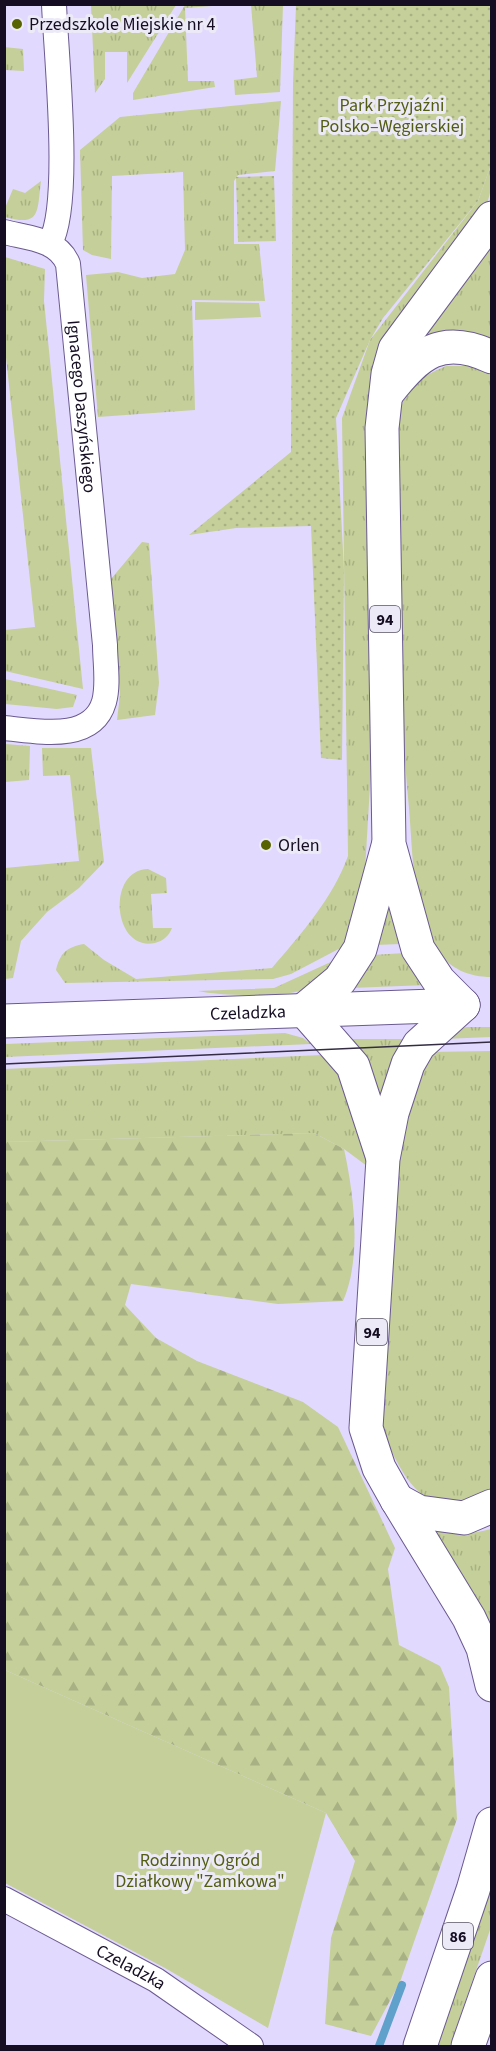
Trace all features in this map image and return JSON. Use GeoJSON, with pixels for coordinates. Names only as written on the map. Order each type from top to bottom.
{"type":"FeatureCollection","features":[{"type":"Feature","properties":{"kind":"main road","name":"94"},"geometry":{"type":"LineString","coordinates":[[397,1500],[380,1468],[366,1428],[383,1159],[392,1113],[408,1064],[419,1045],[478,1004],[439,981],[418,949],[389,844],[382,438],[388,374],[395,349],[492,218]]}},
{"type":"Feature","properties":{"kind":"main road"},"geometry":{"type":"LineString","coordinates":[[387,394],[410,364],[433,350],[465,348],[492,357]]}},
{"type":"Feature","properties":{"kind":"main road","name":"94"},"geometry":{"type":"LineString","coordinates":[[383,1159],[353,1066],[304,1010],[340,980],[360,949],[389,844]]}},
{"type":"Feature","properties":{"kind":"main road","name":"Czeladzka"},"geometry":{"type":"LineString","coordinates":[[4,1021],[478,1004]]}},
{"type":"Feature","properties":{"kind":"main road"},"geometry":{"type":"LineString","coordinates":[[397,1500],[419,1512],[464,1518],[492,1506]]}},
{"type":"Feature","properties":{"kind":"main road"},"geometry":{"type":"LineString","coordinates":[[397,1500],[469,1618],[483,1648],[492,1685]]}},
{"type":"Feature","properties":{"kind":"main road","name":"86"},"geometry":{"type":"LineString","coordinates":[[420,2046],[473,1890],[492,1824]]}},
{"type":"Feature","properties":{"kind":"main road"},"geometry":{"type":"LineString","coordinates":[[468,2046],[492,1978]]}},
{"type":"Feature","properties":{"kind":"street"},"geometry":{"type":"LineString","coordinates":[[4,232],[50,243],[59,207],[60,130],[54,4]]}},
{"type":"Feature","properties":{"kind":"street","name":"Ignacego Daszyńskiego"},"geometry":{"type":"LineString","coordinates":[[4,728],[75,730],[92,722],[100,712],[106,686],[105,645],[68,264],[63,253],[50,243]]}},
{"type":"Feature","properties":{"kind":"street","name":"Czeladzka"},"geometry":{"type":"LineString","coordinates":[[4,1899],[156,1980],[251,2046]]}},
{"type":"Feature","properties":{"kind":"green space"},"geometry":{"type":"Polygon","coordinates":[[[91,5],[176,5],[127,83],[127,52],[105,52],[105,79],[95,93],[91,5]]]}},
{"type":"Feature","properties":{"kind":"green space"},"geometry":{"type":"Polygon","coordinates":[[[185,5],[226,5],[185,8],[188,81],[214,81],[215,87],[133,100],[133,93],[185,5]]]}},
{"type":"Feature","properties":{"kind":"green space"},"geometry":{"type":"Polygon","coordinates":[[[251,5],[283,5],[280,92],[235,95],[234,80],[257,77],[251,5]]]}},
{"type":"Feature","properties":{"kind":"green space","name":"Park Przyjaźni Polsko–Węgierskiej"},"geometry":{"type":"Polygon","coordinates":[[[296,5],[491,5],[491,165],[478,201],[383,318],[370,340],[336,418],[344,570],[342,760],[321,758],[311,526],[236,528],[189,535],[291,452],[293,83],[296,5]]]}},
{"type":"Feature","properties":{"kind":"green space"},"geometry":{"type":"Polygon","coordinates":[[[4,47],[23,49],[24,71],[5,70],[4,47]]]}},
{"type":"Feature","properties":{"kind":"green space"},"geometry":{"type":"Polygon","coordinates":[[[281,101],[275,171],[238,175],[234,181],[234,244],[259,244],[265,301],[192,300],[195,410],[98,417],[86,275],[118,272],[142,278],[175,274],[185,250],[183,172],[112,176],[111,259],[92,255],[83,250],[80,150],[120,117],[281,101]]]}},
{"type":"Feature","properties":{"kind":"green space"},"geometry":{"type":"Polygon","coordinates":[[[491,165],[491,189],[486,208],[379,363],[365,429],[372,608],[372,752],[364,887],[350,943],[291,974],[273,979],[65,983],[56,970],[60,959],[69,949],[84,944],[104,960],[136,979],[272,968],[315,915],[342,871],[348,856],[342,418],[370,340],[478,201],[491,165]]]}},
{"type":"Feature","properties":{"kind":"green space"},"geometry":{"type":"Polygon","coordinates":[[[274,176],[276,241],[238,242],[236,177],[274,176]]]}},
{"type":"Feature","properties":{"kind":"green space"},"geometry":{"type":"Polygon","coordinates":[[[41,181],[37,209],[31,218],[17,220],[5,217],[5,208],[13,189],[25,193],[41,181]]]}},
{"type":"Feature","properties":{"kind":"green space"},"geometry":{"type":"Polygon","coordinates":[[[491,246],[491,347],[428,338],[423,324],[491,246]]]}},
{"type":"Feature","properties":{"kind":"green space"},"geometry":{"type":"Polygon","coordinates":[[[5,257],[45,269],[44,301],[83,689],[5,671],[5,630],[35,627],[5,348],[5,257]]]}},
{"type":"Feature","properties":{"kind":"green space"},"geometry":{"type":"Polygon","coordinates":[[[195,302],[259,303],[261,317],[195,320],[195,302]]]}},
{"type":"Feature","properties":{"kind":"green space"},"geometry":{"type":"Polygon","coordinates":[[[446,366],[477,366],[491,376],[491,977],[475,975],[454,967],[443,957],[429,934],[415,881],[405,761],[398,620],[395,431],[401,407],[410,390],[424,377],[446,366]]]}},
{"type":"Feature","properties":{"kind":"green space"},"geometry":{"type":"Polygon","coordinates":[[[142,542],[149,543],[159,683],[155,715],[117,720],[120,695],[111,579],[142,542]]]}},
{"type":"Feature","properties":{"kind":"green space"},"geometry":{"type":"Polygon","coordinates":[[[5,679],[77,695],[73,707],[57,709],[5,704],[5,679]]]}},
{"type":"Feature","properties":{"kind":"green space"},"geometry":{"type":"Polygon","coordinates":[[[5,744],[30,746],[29,780],[5,782],[5,744]]]}},
{"type":"Feature","properties":{"kind":"green space"},"geometry":{"type":"Polygon","coordinates":[[[42,748],[91,748],[104,862],[79,888],[47,912],[21,941],[13,978],[5,979],[5,868],[79,861],[70,775],[43,776],[42,748]]]}},
{"type":"Feature","properties":{"kind":"green space"},"geometry":{"type":"Polygon","coordinates":[[[148,869],[166,878],[167,893],[151,894],[153,928],[172,928],[165,938],[155,943],[141,942],[130,935],[123,924],[120,910],[125,882],[135,873],[148,869]]]}},
{"type":"Feature","properties":{"kind":"green space"},"geometry":{"type":"Polygon","coordinates":[[[388,894],[401,944],[375,945],[388,894]]]}},
{"type":"Feature","properties":{"kind":"green space"},"geometry":{"type":"Polygon","coordinates":[[[405,953],[427,985],[351,988],[372,955],[405,953]]]}},
{"type":"Feature","properties":{"kind":"green space"},"geometry":{"type":"Polygon","coordinates":[[[346,955],[318,981],[299,991],[254,995],[198,991],[274,988],[346,955]]]}},
{"type":"Feature","properties":{"kind":"green space"},"geometry":{"type":"Polygon","coordinates":[[[467,1027],[491,1027],[491,1037],[443,1039],[450,1031],[467,1027]]]}},
{"type":"Feature","properties":{"kind":"green space"},"geometry":{"type":"Polygon","coordinates":[[[285,1033],[303,1038],[311,1044],[5,1057],[5,1044],[285,1033]]]}},
{"type":"Feature","properties":{"kind":"green space"},"geometry":{"type":"Polygon","coordinates":[[[351,1039],[405,1039],[385,1106],[364,1058],[351,1039]]]}},
{"type":"Feature","properties":{"kind":"green space"},"geometry":{"type":"Polygon","coordinates":[[[491,1051],[491,1493],[447,1504],[430,1499],[411,1483],[397,1462],[381,1428],[396,1181],[411,1092],[427,1052],[491,1051]]]}},
{"type":"Feature","properties":{"kind":"green space"},"geometry":{"type":"Polygon","coordinates":[[[322,1055],[335,1065],[365,1120],[367,1166],[344,1149],[314,1133],[5,1142],[4,1069],[322,1055]]]}},
{"type":"Feature","properties":{"kind":"green space"},"geometry":{"type":"Polygon","coordinates":[[[314,1133],[344,1149],[348,1167],[353,1206],[354,1246],[353,1266],[343,1301],[278,1304],[131,1284],[125,1305],[156,1338],[197,1361],[303,1402],[338,1427],[395,1548],[388,1569],[399,1645],[440,1666],[449,1687],[457,1819],[400,1982],[371,2036],[325,2024],[331,1938],[355,1861],[326,1813],[5,1670],[4,1142],[314,1133]]]}},
{"type":"Feature","properties":{"kind":"green space"},"geometry":{"type":"Polygon","coordinates":[[[424,1525],[457,1533],[491,1529],[491,1641],[424,1525]]]}},
{"type":"Feature","properties":{"kind":"green space","name":"Rodzinny Ogród Działkowy \"Zamkowa\""},"geometry":{"type":"Polygon","coordinates":[[[5,1670],[326,1813],[268,2028],[165,1968],[5,1883],[5,1670]]]}},
{"type":"Feature","properties":{"kind":"green space"},"geometry":{"type":"Polygon","coordinates":[[[491,1880],[491,1927],[450,2046],[435,2046],[491,1880]]]}},
{"type":"Feature","properties":{"kind":"waterway"},"geometry":{"type":"LineString","coordinates":[[379,2046],[402,1985]]}},
{"type":"Feature","properties":{"kind":"tram line"},"geometry":{"type":"LineString","coordinates":[[4,1064],[492,1042]]}},
{"type":"Feature","properties":{"kind":"place","name":"Przedszkole Miejskie nr 4"},"geometry":{"type":"Point","coordinates":[17,24]}},
{"type":"Feature","properties":{"kind":"place","name":"Orlen"},"geometry":{"type":"Point","coordinates":[266,845]}}]}
